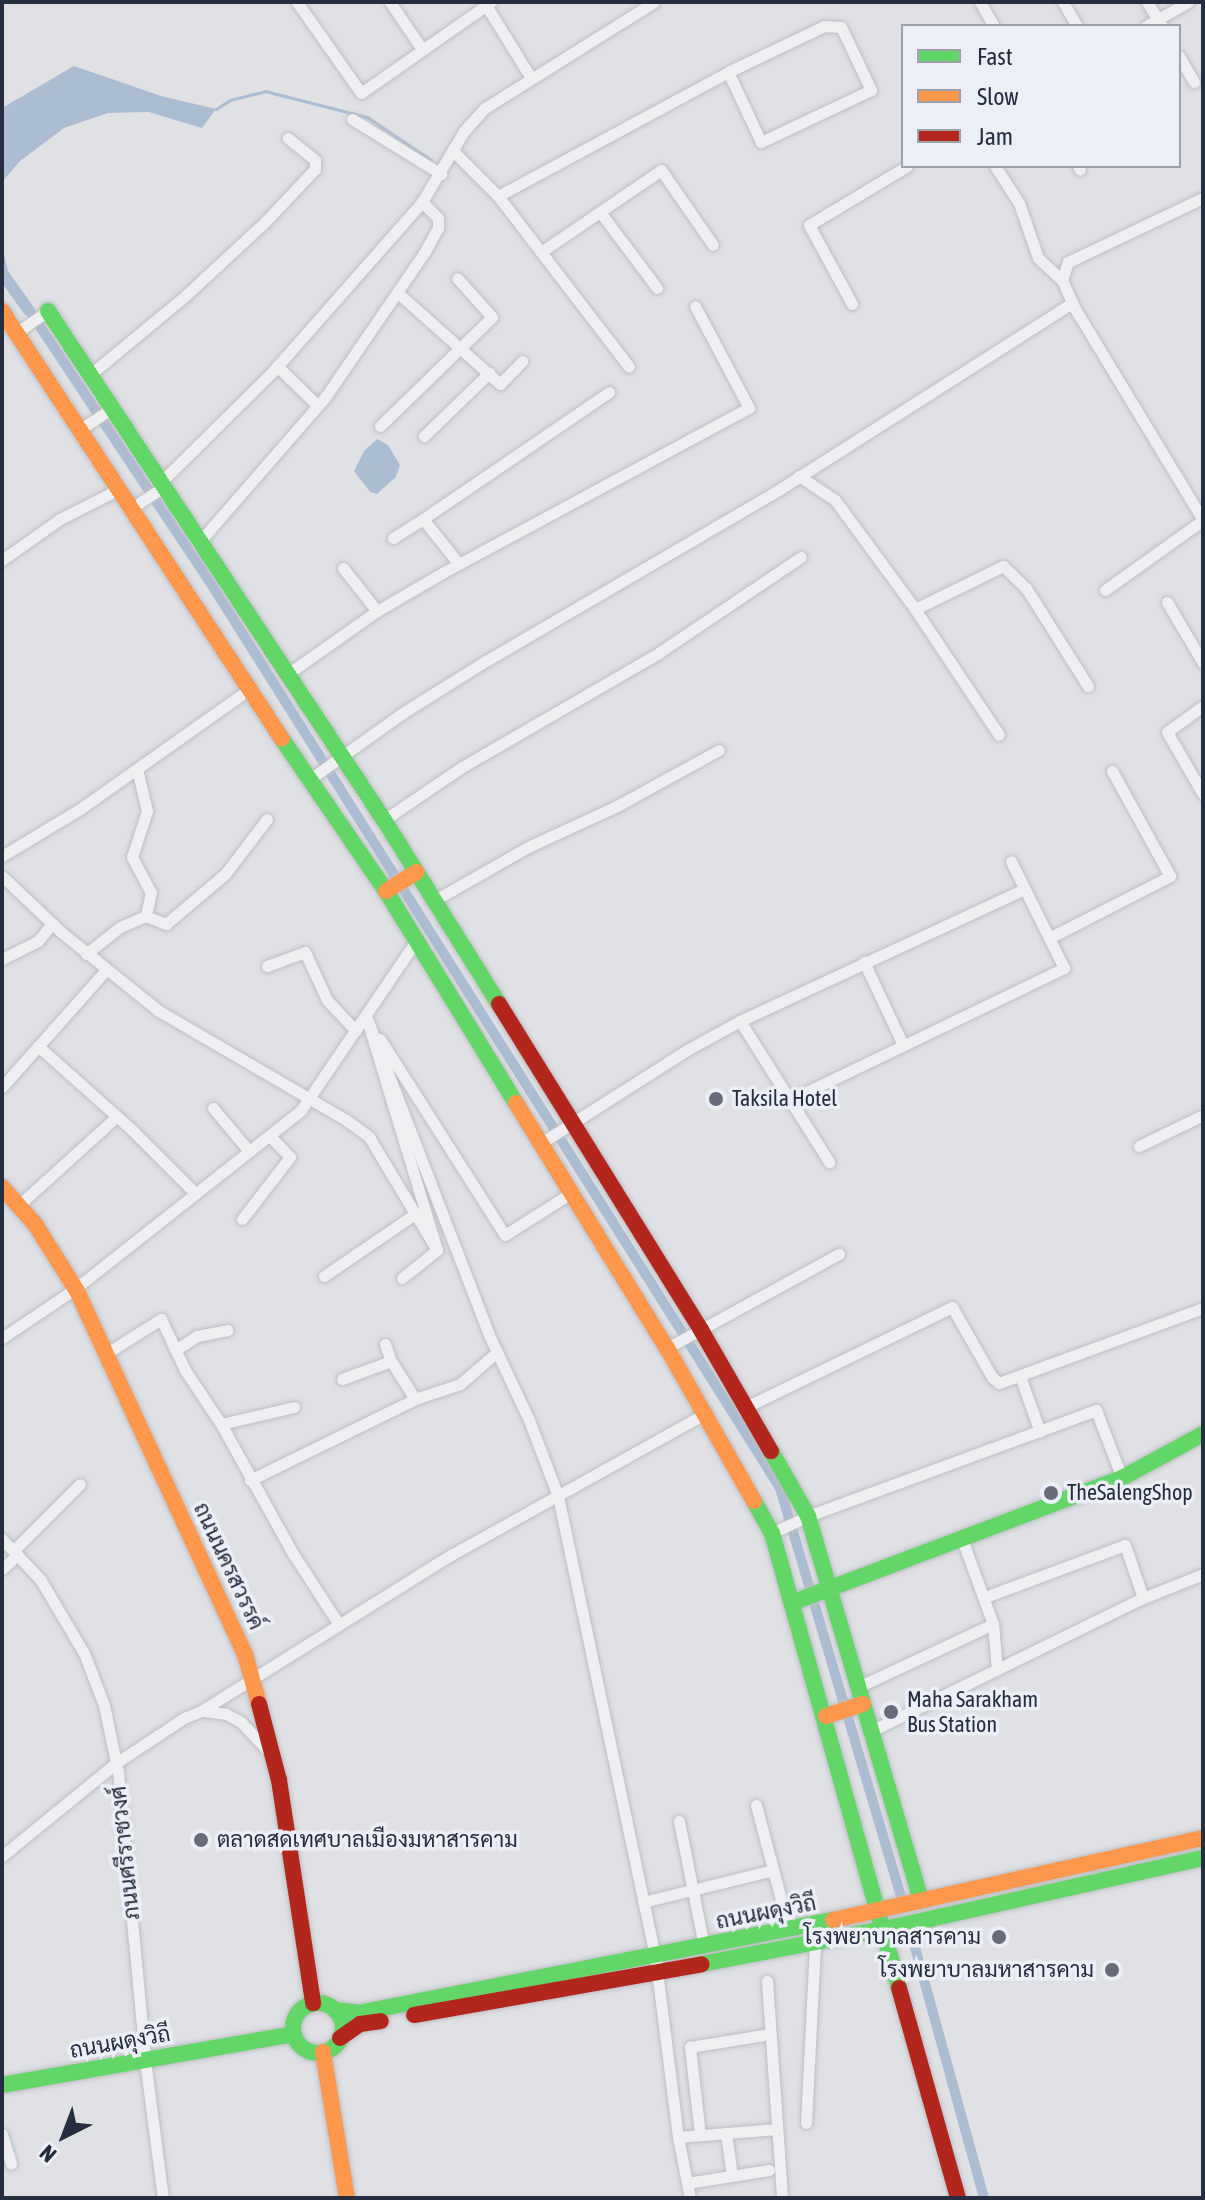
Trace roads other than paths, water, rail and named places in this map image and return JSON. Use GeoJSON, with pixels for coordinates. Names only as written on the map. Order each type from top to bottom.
{"type":"FeatureCollection","features":[{"type":"Feature","properties":{"kind":"street"},"geometry":{"type":"LineString","coordinates":[[297,2],[361,93],[487,3],[531,78]]}},
{"type":"Feature","properties":{"kind":"street"},"geometry":{"type":"LineString","coordinates":[[390,2],[422,49]]}},
{"type":"Feature","properties":{"kind":"street"},"geometry":{"type":"LineString","coordinates":[[130,509],[164,484],[277,366],[422,202],[464,131],[485,108],[654,2]]}},
{"type":"Feature","properties":{"kind":"street"},"geometry":{"type":"LineString","coordinates":[[980,2],[993,24]]}},
{"type":"Feature","properties":{"kind":"street"},"geometry":{"type":"LineString","coordinates":[[1063,2],[1076,24]]}},
{"type":"Feature","properties":{"kind":"street"},"geometry":{"type":"LineString","coordinates":[[1147,2],[1160,23],[1188,2]]}},
{"type":"Feature","properties":{"kind":"street"},"geometry":{"type":"LineString","coordinates":[[498,196],[728,72],[833,24],[841,27],[871,90],[761,142],[728,72]]}},
{"type":"Feature","properties":{"kind":"street"},"geometry":{"type":"LineString","coordinates":[[1181,59],[1194,82]]}},
{"type":"Feature","properties":{"kind":"street"},"geometry":{"type":"LineString","coordinates":[[352,119],[441,174]]}},
{"type":"Feature","properties":{"kind":"street"},"geometry":{"type":"LineString","coordinates":[[92,373],[185,296],[265,222],[315,169],[315,160],[288,138]]}},
{"type":"Feature","properties":{"kind":"street"},"geometry":{"type":"LineString","coordinates":[[454,152],[498,196],[629,367]]}},
{"type":"Feature","properties":{"kind":"street"},"geometry":{"type":"LineString","coordinates":[[852,304],[809,225],[904,168]]}},
{"type":"Feature","properties":{"kind":"street"},"geometry":{"type":"LineString","coordinates":[[996,168],[1019,203],[1038,258],[1062,280],[1072,303],[1203,520],[1105,590]]}},
{"type":"Feature","properties":{"kind":"street"},"geometry":{"type":"LineString","coordinates":[[541,252],[661,170],[713,245]]}},
{"type":"Feature","properties":{"kind":"street"},"geometry":{"type":"LineString","coordinates":[[1062,280],[1068,262],[1203,198]]}},
{"type":"Feature","properties":{"kind":"street"},"geometry":{"type":"LineString","coordinates":[[201,540],[318,406],[398,293],[438,228],[438,218],[422,202]]}},
{"type":"Feature","properties":{"kind":"street"},"geometry":{"type":"LineString","coordinates":[[600,212],[657,288]]}},
{"type":"Feature","properties":{"kind":"street"},"geometry":{"type":"LineString","coordinates":[[380,426],[492,317],[457,278]]}},
{"type":"Feature","properties":{"kind":"street"},"geometry":{"type":"LineString","coordinates":[[398,293],[500,384],[522,361]]}},
{"type":"Feature","properties":{"kind":"street"},"geometry":{"type":"LineString","coordinates":[[310,779],[479,665],[799,476],[1072,303]]}},
{"type":"Feature","properties":{"kind":"street"},"geometry":{"type":"LineString","coordinates":[[289,673],[377,611],[749,408],[695,306]]}},
{"type":"Feature","properties":{"kind":"street"},"geometry":{"type":"LineString","coordinates":[[2,311],[248,690],[386,891],[667,1348],[772,1533],[884,1910],[958,2198]]}},
{"type":"Feature","properties":{"kind":"street"},"geometry":{"type":"LineString","coordinates":[[16,333],[48,311],[92,373],[435,900],[746,1407],[808,1516],[831,1588],[916,1902]]}},
{"type":"Feature","properties":{"kind":"street"},"geometry":{"type":"LineString","coordinates":[[277,366],[318,406]]}},
{"type":"Feature","properties":{"kind":"street"},"geometry":{"type":"LineString","coordinates":[[424,436],[489,373]]}},
{"type":"Feature","properties":{"kind":"street"},"geometry":{"type":"LineString","coordinates":[[393,538],[609,392]]}},
{"type":"Feature","properties":{"kind":"street"},"geometry":{"type":"LineString","coordinates":[[79,430],[114,407]]}},
{"type":"Feature","properties":{"kind":"street"},"geometry":{"type":"LineString","coordinates":[[799,476],[835,500],[915,609],[999,735]]}},
{"type":"Feature","properties":{"kind":"street"},"geometry":{"type":"LineString","coordinates":[[2,560],[60,519],[119,489]]}},
{"type":"Feature","properties":{"kind":"street"},"geometry":{"type":"LineString","coordinates":[[423,519],[459,564]]}},
{"type":"Feature","properties":{"kind":"street"},"geometry":{"type":"LineString","coordinates":[[384,820],[462,767],[660,652],[801,557]]}},
{"type":"Feature","properties":{"kind":"street"},"geometry":{"type":"LineString","coordinates":[[915,609],[1003,566],[1026,588],[1088,686]]}},
{"type":"Feature","properties":{"kind":"street"},"geometry":{"type":"LineString","coordinates":[[343,568],[377,611]]}},
{"type":"Feature","properties":{"kind":"street"},"geometry":{"type":"LineString","coordinates":[[1167,602],[1203,663]]}},
{"type":"Feature","properties":{"kind":"street"},"geometry":{"type":"LineString","coordinates":[[2,856],[80,809],[248,690]]}},
{"type":"Feature","properties":{"kind":"street"},"geometry":{"type":"LineString","coordinates":[[1203,706],[1167,732],[1203,794]]}},
{"type":"Feature","properties":{"kind":"street"},"geometry":{"type":"LineString","coordinates":[[435,900],[528,847],[617,806],[719,750]]}},
{"type":"Feature","properties":{"kind":"street"},"geometry":{"type":"LineString","coordinates":[[137,769],[147,811],[132,857],[151,892],[146,916]]}},
{"type":"Feature","properties":{"kind":"street"},"geometry":{"type":"LineString","coordinates":[[1049,938],[1170,876],[1112,771]]}},
{"type":"Feature","properties":{"kind":"street"},"geometry":{"type":"LineString","coordinates":[[86,954],[120,927],[146,916],[166,924],[225,874],[267,819]]}},
{"type":"Feature","properties":{"kind":"street"},"geometry":{"type":"LineString","coordinates":[[792,1099],[1064,968],[1011,861]]}},
{"type":"Feature","properties":{"kind":"street"},"geometry":{"type":"LineString","coordinates":[[386,891],[417,872]]}},
{"type":"Feature","properties":{"kind":"street"},"geometry":{"type":"LineString","coordinates":[[2,876],[105,971],[159,1011],[311,1099],[369,1137],[437,1250]]}},
{"type":"Feature","properties":{"kind":"street"},"geometry":{"type":"LineString","coordinates":[[541,1143],[687,1050],[740,1021],[1025,889]]}},
{"type":"Feature","properties":{"kind":"street"},"geometry":{"type":"LineString","coordinates":[[2,959],[38,941],[52,924]]}},
{"type":"Feature","properties":{"kind":"street"},"geometry":{"type":"LineString","coordinates":[[2,1338],[76,1288],[311,1099],[415,942]]}},
{"type":"Feature","properties":{"kind":"street"},"geometry":{"type":"LineString","coordinates":[[267,966],[305,952],[327,1000],[356,1031]]}},
{"type":"Feature","properties":{"kind":"street"},"geometry":{"type":"LineString","coordinates":[[864,962],[903,1045]]}},
{"type":"Feature","properties":{"kind":"street"},"geometry":{"type":"LineString","coordinates":[[2,1087],[105,971]]}},
{"type":"Feature","properties":{"kind":"street"},"geometry":{"type":"LineString","coordinates":[[366,1016],[505,1235],[571,1193]]}},
{"type":"Feature","properties":{"kind":"street"},"geometry":{"type":"LineString","coordinates":[[366,1016],[437,1250]]}},
{"type":"Feature","properties":{"kind":"street"},"geometry":{"type":"LineString","coordinates":[[366,1016],[497,1352],[529,1420],[558,1496],[656,1964],[678,2137],[690,2198]]}},
{"type":"Feature","properties":{"kind":"street"},"geometry":{"type":"LineString","coordinates":[[740,1021],[829,1162]]}},
{"type":"Feature","properties":{"kind":"street"},"geometry":{"type":"LineString","coordinates":[[38,1046],[194,1192]]}},
{"type":"Feature","properties":{"kind":"street"},"geometry":{"type":"LineString","coordinates":[[213,1108],[249,1151]]}},
{"type":"Feature","properties":{"kind":"street"},"geometry":{"type":"LineString","coordinates":[[1139,1146],[1203,1115]]}},
{"type":"Feature","properties":{"kind":"street"},"geometry":{"type":"LineString","coordinates":[[19,1205],[116,1117]]}},
{"type":"Feature","properties":{"kind":"street"},"geometry":{"type":"LineString","coordinates":[[242,1219],[290,1157],[269,1135]]}},
{"type":"Feature","properties":{"kind":"street","name":"ถนนนครสวรรค์"},"geometry":{"type":"LineString","coordinates":[[2,1187],[53,1249],[76,1288],[241,1643],[273,1756],[313,2003]]}},
{"type":"Feature","properties":{"kind":"street"},"geometry":{"type":"LineString","coordinates":[[324,1276],[415,1214]]}},
{"type":"Feature","properties":{"kind":"street"},"geometry":{"type":"LineString","coordinates":[[402,1278],[437,1250]]}},
{"type":"Feature","properties":{"kind":"street"},"geometry":{"type":"LineString","coordinates":[[667,1348],[839,1254]]}},
{"type":"Feature","properties":{"kind":"street"},"geometry":{"type":"LineString","coordinates":[[746,1407],[952,1307],[992,1377],[999,1383],[1203,1308]]}},
{"type":"Feature","properties":{"kind":"street"},"geometry":{"type":"LineString","coordinates":[[107,1353],[161,1319],[189,1378],[221,1424],[250,1480],[338,1623]]}},
{"type":"Feature","properties":{"kind":"street"},"geometry":{"type":"LineString","coordinates":[[177,1349],[197,1336],[227,1330]]}},
{"type":"Feature","properties":{"kind":"street"},"geometry":{"type":"LineString","coordinates":[[385,1344],[391,1361],[415,1399]]}},
{"type":"Feature","properties":{"kind":"street"},"geometry":{"type":"LineString","coordinates":[[250,1480],[415,1399],[460,1384],[497,1352]]}},
{"type":"Feature","properties":{"kind":"street"},"geometry":{"type":"LineString","coordinates":[[342,1379],[391,1361]]}},
{"type":"Feature","properties":{"kind":"street"},"geometry":{"type":"LineString","coordinates":[[1020,1376],[1040,1432]]}},
{"type":"Feature","properties":{"kind":"street"},"geometry":{"type":"LineString","coordinates":[[221,1424],[294,1407]]}},
{"type":"Feature","properties":{"kind":"street"},"geometry":{"type":"LineString","coordinates":[[772,1533],[808,1516],[1096,1410],[1122,1478]]}},
{"type":"Feature","properties":{"kind":"street"},"geometry":{"type":"LineString","coordinates":[[2,1856],[116,1763],[184,1718],[201,1711],[338,1623],[706,1413]]}},
{"type":"Feature","properties":{"kind":"street"},"geometry":{"type":"LineString","coordinates":[[794,1602],[1122,1478],[1203,1434]]}},
{"type":"Feature","properties":{"kind":"street"},"geometry":{"type":"LineString","coordinates":[[2,1569],[80,1484]]}},
{"type":"Feature","properties":{"kind":"street","name":"ภนนศรีราชวงศ์"},"geometry":{"type":"LineString","coordinates":[[2,1539],[40,1579],[84,1653],[104,1705],[116,1763],[145,2060],[163,2198]]}},
{"type":"Feature","properties":{"kind":"street"},"geometry":{"type":"LineString","coordinates":[[962,1539],[993,1624],[997,1670]]}},
{"type":"Feature","properties":{"kind":"street"},"geometry":{"type":"LineString","coordinates":[[985,1597],[1125,1545],[1143,1598]]}},
{"type":"Feature","properties":{"kind":"street"},"geometry":{"type":"LineString","coordinates":[[871,1731],[1143,1598],[1203,1574]]}},
{"type":"Feature","properties":{"kind":"street"},"geometry":{"type":"LineString","coordinates":[[858,1687],[993,1624]]}},
{"type":"Feature","properties":{"kind":"street"},"geometry":{"type":"LineString","coordinates":[[826,1716],[863,1704]]}},
{"type":"Feature","properties":{"kind":"street"},"geometry":{"type":"LineString","coordinates":[[201,1711],[226,1714],[241,1722],[273,1756]]}},
{"type":"Feature","properties":{"kind":"street"},"geometry":{"type":"LineString","coordinates":[[756,1805],[789,1930]]}},
{"type":"Feature","properties":{"kind":"street"},"geometry":{"type":"LineString","coordinates":[[679,1821],[702,1936]]}},
{"type":"Feature","properties":{"kind":"street","name":"ถนนผดุงวิถี"},"geometry":{"type":"LineString","coordinates":[[340,2038],[360,2024],[576,1989],[656,1964],[789,1930],[1203,1838]]}},
{"type":"Feature","properties":{"kind":"street","name":"ถนนผดุงวิถี"},"geometry":{"type":"LineString","coordinates":[[335,2010],[358,2013],[656,1964],[815,1943],[1203,1858]]}},
{"type":"Feature","properties":{"kind":"street"},"geometry":{"type":"LineString","coordinates":[[643,1902],[773,1870]]}},
{"type":"Feature","properties":{"kind":"street"},"geometry":{"type":"LineString","coordinates":[[806,2123],[815,1943]]}},
{"type":"Feature","properties":{"kind":"street"},"geometry":{"type":"LineString","coordinates":[[767,1981],[782,2198]]}},
{"type":"Feature","properties":{"kind":"street"},"geometry":{"type":"LineString","coordinates":[[313,2003],[335,2010],[342,2023],[340,2038],[323,2052],[305,2049],[294,2034],[295,2018],[313,2003]]}},
{"type":"Feature","properties":{"kind":"street","name":"ถนนผดุงวิถี"},"geometry":{"type":"LineString","coordinates":[[2,2085],[294,2034]]}},
{"type":"Feature","properties":{"kind":"street"},"geometry":{"type":"LineString","coordinates":[[700,2135],[690,2047],[770,2034]]}},
{"type":"Feature","properties":{"kind":"street"},"geometry":{"type":"LineString","coordinates":[[323,2052],[347,2198]]}},
{"type":"Feature","properties":{"kind":"street"},"geometry":{"type":"LineString","coordinates":[[678,2137],[777,2129]]}},
{"type":"Feature","properties":{"kind":"street"},"geometry":{"type":"LineString","coordinates":[[726,2133],[732,2176]]}},
{"type":"Feature","properties":{"kind":"street"},"geometry":{"type":"LineString","coordinates":[[2,2134],[11,2164]]}},
{"type":"Feature","properties":{"kind":"street"},"geometry":{"type":"LineString","coordinates":[[687,2183],[769,2170]]}},
{"type":"Feature","properties":{"kind":"water"},"geometry":{"type":"Polygon","coordinates":[[[74,66],[161,96],[216,109],[202,128],[149,112],[108,113],[64,128],[20,161],[2,182],[2,108],[74,66]]]}},
{"type":"Feature","properties":{"kind":"water"},"geometry":{"type":"Polygon","coordinates":[[[2,245],[8,271],[35,309],[25,315],[2,283],[2,245]]]}},
{"type":"Feature","properties":{"kind":"water"},"geometry":{"type":"Polygon","coordinates":[[[377,439],[388,445],[400,465],[396,477],[377,494],[370,492],[354,471],[364,451],[377,439]]]}},
{"type":"Feature","properties":{"kind":"waterway"},"geometry":{"type":"LineString","coordinates":[[216,109],[230,100],[265,91],[367,117],[431,160]]}},
{"type":"Feature","properties":{"kind":"waterway"},"geometry":{"type":"LineString","coordinates":[[23,301],[215,590],[780,1488],[904,1907]]}},
{"type":"Feature","properties":{"kind":"waterway"},"geometry":{"type":"LineString","coordinates":[[908,1922],[984,2198]]}},
{"type":"Feature","properties":{"kind":"place","name":"Taksila Hotel"},"geometry":{"type":"Point","coordinates":[716,1099]}},
{"type":"Feature","properties":{"kind":"place","name":"TheSalengShop"},"geometry":{"type":"Point","coordinates":[1051,1493]}},
{"type":"Feature","properties":{"kind":"place","name":"Maha Sarakham Bus Station"},"geometry":{"type":"Point","coordinates":[891,1712]}},
{"type":"Feature","properties":{"kind":"place","name":"ตลาดสดเทศบาลเมืองมหาสารคาม"},"geometry":{"type":"Point","coordinates":[201,1840]}},
{"type":"Feature","properties":{"kind":"place","name":"โรงพยาบาลสารคาม"},"geometry":{"type":"Point","coordinates":[999,1937]}},
{"type":"Feature","properties":{"kind":"place","name":"โรงพยาบาลมหาสารคาม"},"geometry":{"type":"Point","coordinates":[1112,1970]}}]}
